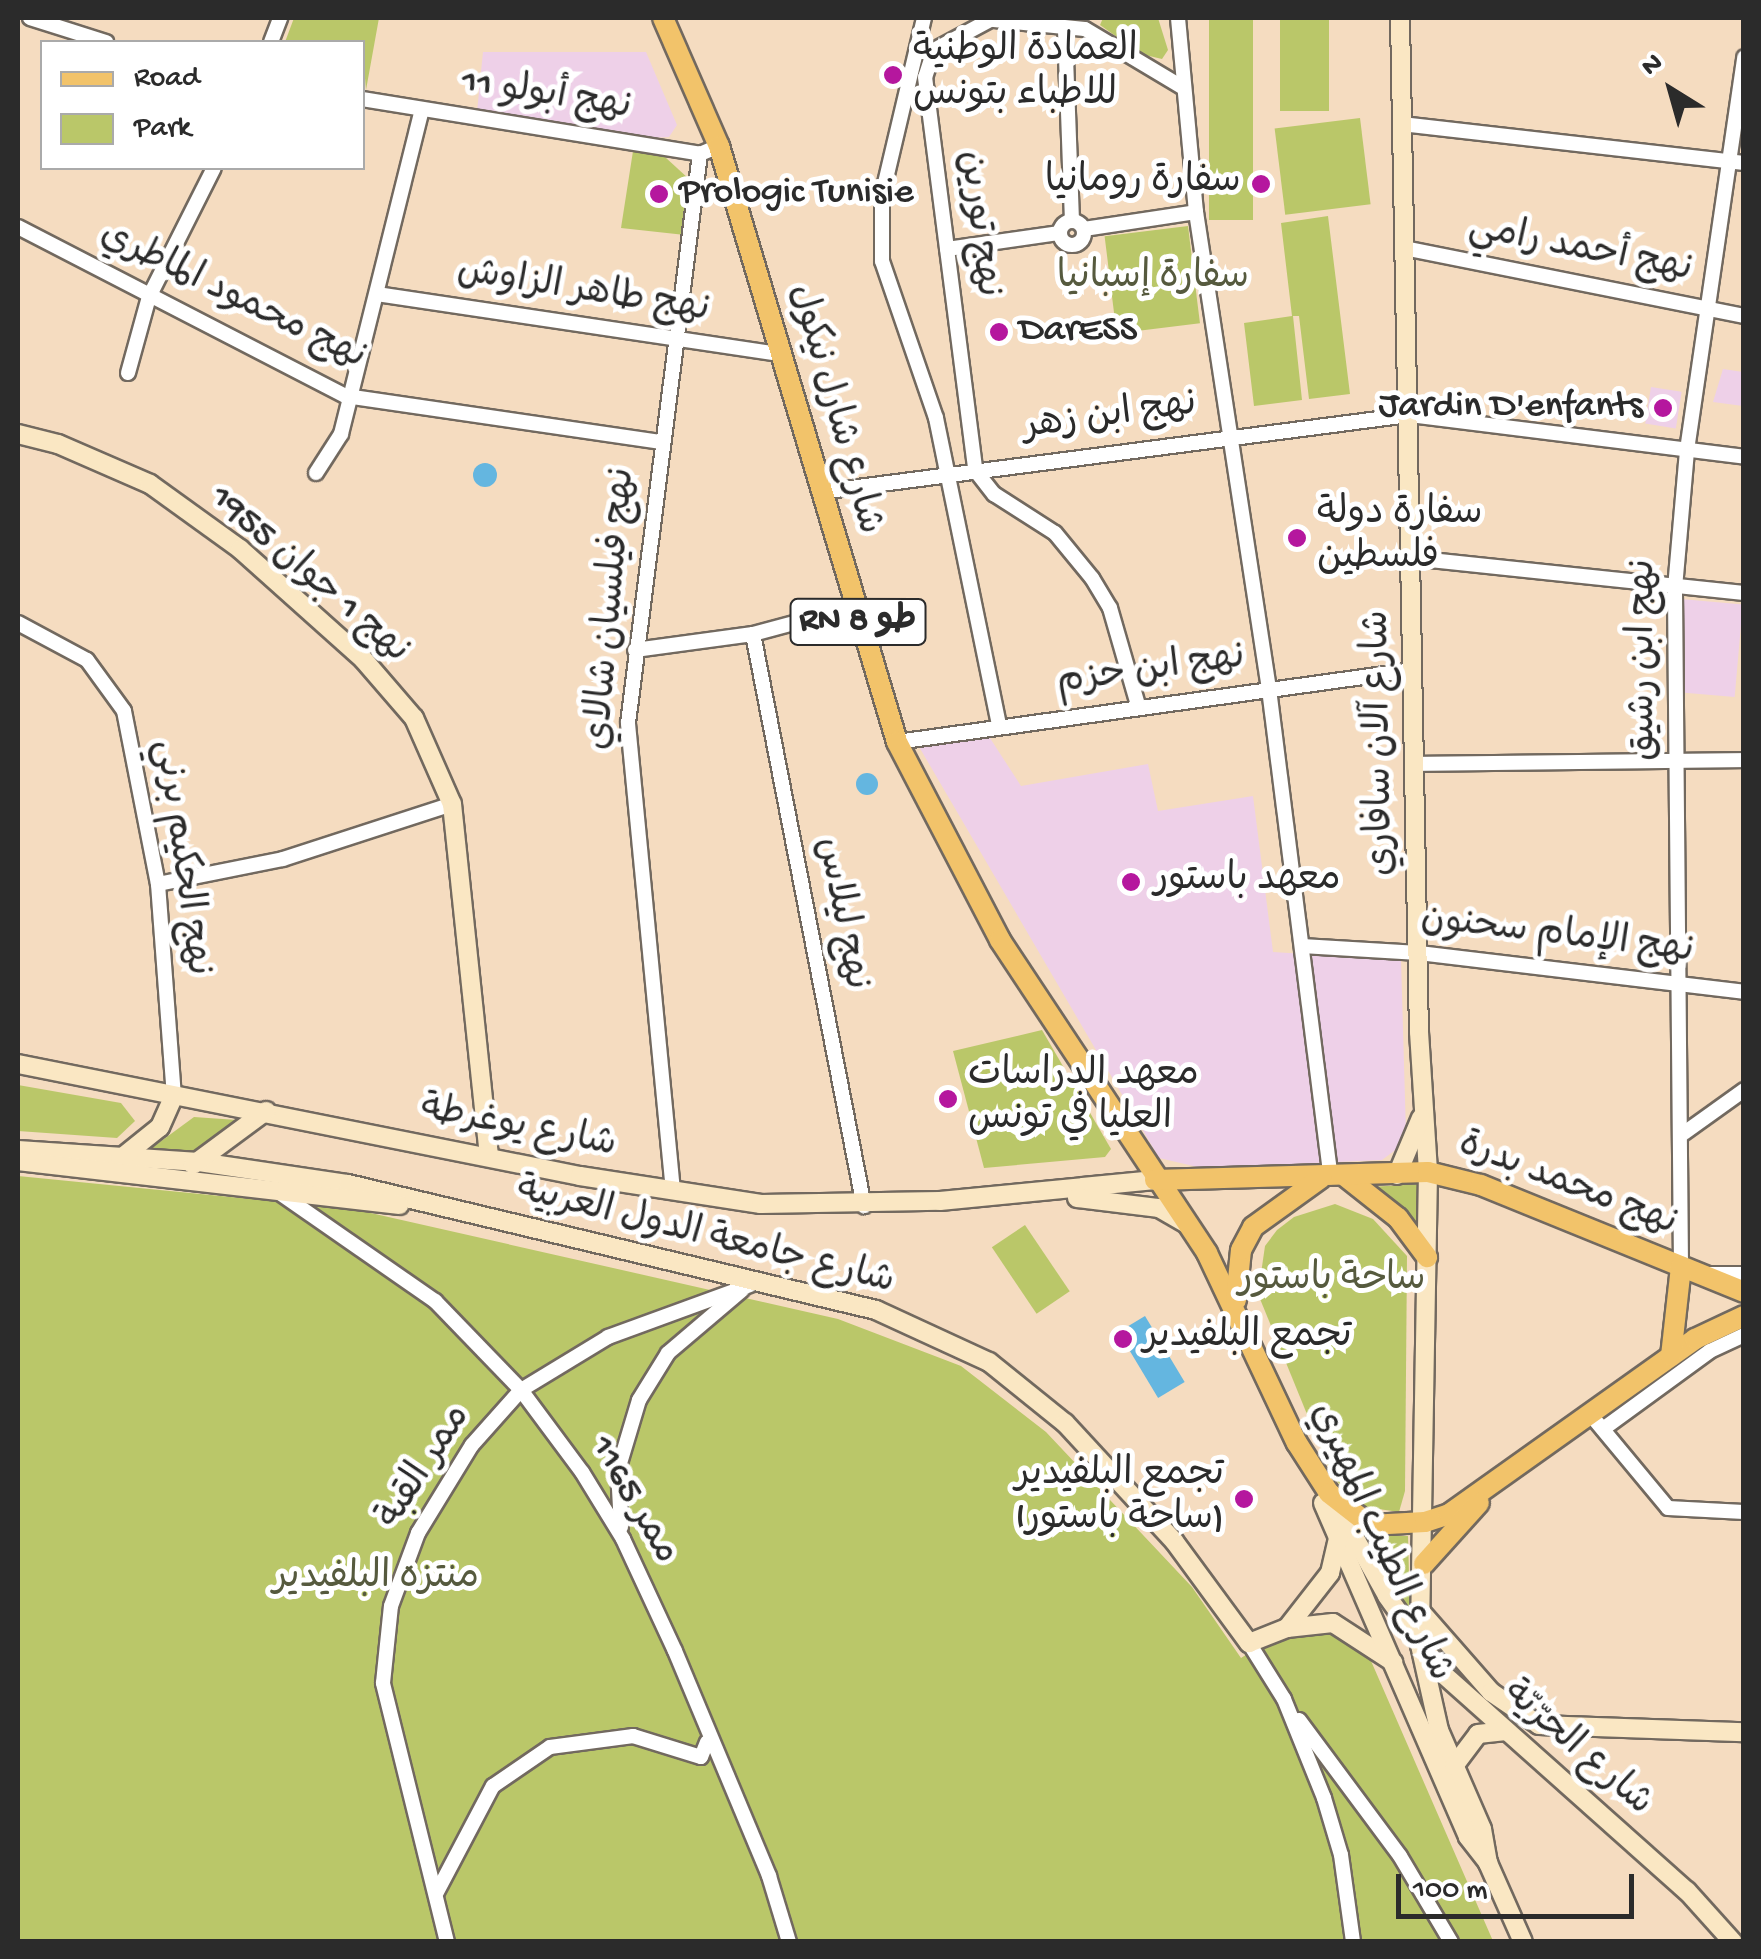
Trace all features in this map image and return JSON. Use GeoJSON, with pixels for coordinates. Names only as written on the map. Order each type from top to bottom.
{"type":"FeatureCollection","features":[{"type":"Feature","properties":{"kind":"main road","name":"شارع شارل نيكول"},"geometry":{"type":"LineString","coordinates":[[663,18],[780,354],[897,742],[1000,940],[1155,1180]]}},
{"type":"Feature","properties":{"kind":"main road"},"geometry":{"type":"LineString","coordinates":[[1155,1180],[1428,1172]]}},
{"type":"Feature","properties":{"kind":"main road","name":"نهج محمد بدرة"},"geometry":{"type":"LineString","coordinates":[[1428,1172],[1481,1186],[1744,1292]]}},
{"type":"Feature","properties":{"kind":"main road"},"geometry":{"type":"LineString","coordinates":[[1334,1177],[1398,1218],[1427,1256]]}},
{"type":"Feature","properties":{"kind":"main road"},"geometry":{"type":"LineString","coordinates":[[1237,1306],[1234,1282],[1253,1227],[1334,1177]]}},
{"type":"Feature","properties":{"kind":"main road","name":"شارع الطيب المهيري"},"geometry":{"type":"LineString","coordinates":[[1155,1180],[1189,1225],[1237,1306],[1297,1442]]}},
{"type":"Feature","properties":{"kind":"main road"},"geometry":{"type":"LineString","coordinates":[[1670,1356],[1689,1271]]}},
{"type":"Feature","properties":{"kind":"main road"},"geometry":{"type":"LineString","coordinates":[[1297,1442],[1329,1492],[1370,1525],[1425,1522],[1496,1486],[1596,1422],[1670,1356],[1744,1316]]}},
{"type":"Feature","properties":{"kind":"main road"},"geometry":{"type":"LineString","coordinates":[[1424,1564],[1496,1486]]}},
{"type":"Feature","properties":{"kind":"street"},"geometry":{"type":"LineString","coordinates":[[30,18],[100,40]]}},
{"type":"Feature","properties":{"kind":"street","name":"نهج تورين"},"geometry":{"type":"LineString","coordinates":[[924,18],[919,75],[882,195],[882,261],[924,375],[999,725]]}},
{"type":"Feature","properties":{"kind":"street"},"geometry":{"type":"LineString","coordinates":[[1178,18],[1196,212],[1270,689],[1334,1177]]}},
{"type":"Feature","properties":{"kind":"street","name":"شارع آلان سافاري"},"geometry":{"type":"LineString","coordinates":[[1400,18],[1419,953],[1428,1172],[1420,1645]]}},
{"type":"Feature","properties":{"kind":"street"},"geometry":{"type":"LineString","coordinates":[[984,19],[1065,30],[1088,23],[1182,86]]}},
{"type":"Feature","properties":{"kind":"street","name":"نهج تورين"},"geometry":{"type":"LineString","coordinates":[[975,470],[947,249],[919,75],[934,50],[984,19]]}},
{"type":"Feature","properties":{"kind":"street"},"geometry":{"type":"LineString","coordinates":[[1060,233],[1074,245],[1078,225],[1065,30]]}},
{"type":"Feature","properties":{"kind":"street","name":"نهج ابن رشيق"},"geometry":{"type":"LineString","coordinates":[[1689,1271],[1675,588],[1687,450],[1744,57]]}},
{"type":"Feature","properties":{"kind":"street","name":"نهج أبولو 11"},"geometry":{"type":"LineString","coordinates":[[365,100],[709,150]]}},
{"type":"Feature","properties":{"kind":"street"},"geometry":{"type":"LineString","coordinates":[[316,473],[341,434],[346,396],[377,294],[422,110]]}},
{"type":"Feature","properties":{"kind":"street"},"geometry":{"type":"LineString","coordinates":[[1402,124],[1744,163]]}},
{"type":"Feature","properties":{"kind":"street","name":"نهج فيلسيان شالاي"},"geometry":{"type":"LineString","coordinates":[[672,1191],[633,812],[628,723],[662,442],[709,150]]}},
{"type":"Feature","properties":{"kind":"street"},"geometry":{"type":"LineString","coordinates":[[128,374],[148,297],[213,170]]}},
{"type":"Feature","properties":{"kind":"street"},"geometry":{"type":"LineString","coordinates":[[947,249],[1060,233],[1078,225],[1196,212]]}},
{"type":"Feature","properties":{"kind":"street","name":"نهج محمود الماطري"},"geometry":{"type":"LineString","coordinates":[[18,228],[346,396],[662,442]]}},
{"type":"Feature","properties":{"kind":"street","name":"نهج أحمد رامي"},"geometry":{"type":"LineString","coordinates":[[1404,248],[1744,316]]}},
{"type":"Feature","properties":{"kind":"street","name":"نهج طاهر الزاوش"},"geometry":{"type":"LineString","coordinates":[[377,294],[780,354]]}},
{"type":"Feature","properties":{"kind":"street","name":"نهج ابن زهر"},"geometry":{"type":"LineString","coordinates":[[820,492],[1228,434],[1409,415],[1744,457]]}},
{"type":"Feature","properties":{"kind":"street","name":"نهج 1 جوان 1955"},"geometry":{"type":"LineString","coordinates":[[18,434],[58,444],[150,484],[240,549],[363,659],[414,718],[452,804],[489,1156]]}},
{"type":"Feature","properties":{"kind":"street"},"geometry":{"type":"LineString","coordinates":[[975,470],[994,494],[1055,534],[1092,578],[1110,608],[1138,705]]}},
{"type":"Feature","properties":{"kind":"street"},"geometry":{"type":"LineString","coordinates":[[1411,558],[1744,593]]}},
{"type":"Feature","properties":{"kind":"street"},"geometry":{"type":"LineString","coordinates":[[634,650],[753,634],[854,607]]}},
{"type":"Feature","properties":{"kind":"street","name":"نهج الحكيم برني"},"geometry":{"type":"LineString","coordinates":[[18,623],[66,646],[108,682],[133,748],[158,884],[174,1096]]}},
{"type":"Feature","properties":{"kind":"street","name":"نهج ليلاس"},"geometry":{"type":"LineString","coordinates":[[753,634],[864,1206]]}},
{"type":"Feature","properties":{"kind":"street","name":"نهج ابن حزم"},"geometry":{"type":"LineString","coordinates":[[897,742],[1138,705],[1414,670]]}},
{"type":"Feature","properties":{"kind":"street"},"geometry":{"type":"LineString","coordinates":[[1416,764],[1744,760]]}},
{"type":"Feature","properties":{"kind":"street"},"geometry":{"type":"LineString","coordinates":[[158,884],[283,859],[452,804]]}},
{"type":"Feature","properties":{"kind":"street","name":"نهج الإمام سحنون"},"geometry":{"type":"LineString","coordinates":[[1302,946],[1419,953],[1744,992]]}},
{"type":"Feature","properties":{"kind":"street","name":"شارع يوغرطة"},"geometry":{"type":"LineString","coordinates":[[18,1064],[672,1191],[761,1204],[864,1206],[1155,1180]]}},
{"type":"Feature","properties":{"kind":"street"},"geometry":{"type":"LineString","coordinates":[[1684,1133],[1744,1090]]}},
{"type":"Feature","properties":{"kind":"street"},"geometry":{"type":"LineString","coordinates":[[105,1170],[160,1127],[174,1096]]}},
{"type":"Feature","properties":{"kind":"street"},"geometry":{"type":"LineString","coordinates":[[1396,1175],[1424,1108]]}},
{"type":"Feature","properties":{"kind":"street"},"geometry":{"type":"LineString","coordinates":[[171,1178],[199,1162],[266,1111]]}},
{"type":"Feature","properties":{"kind":"street","name":"شارع جامعة الدول العربية"},"geometry":{"type":"LineString","coordinates":[[18,1150],[199,1162],[348,1184],[876,1310],[941,1336],[1028,1391],[1148,1511],[1249,1643]]}},
{"type":"Feature","properties":{"kind":"street","name":"شارع جامعة الدول العربية"},"geometry":{"type":"LineString","coordinates":[[18,1161],[280,1194],[452,1209]]}},
{"type":"Feature","properties":{"kind":"street","name":"ممر 1165"},"geometry":{"type":"LineString","coordinates":[[280,1194],[418,1287],[521,1390],[623,1538],[708,1742],[746,1818],[789,1942]]}},
{"type":"Feature","properties":{"kind":"street","name":"شارع يوغرطة"},"geometry":{"type":"LineString","coordinates":[[1012,1195],[1140,1204],[1189,1225]]}},
{"type":"Feature","properties":{"kind":"street"},"geometry":{"type":"LineString","coordinates":[[1689,1271],[1744,1274]]}},
{"type":"Feature","properties":{"kind":"street"},"geometry":{"type":"LineString","coordinates":[[623,1538],[618,1470],[639,1400],[668,1353],[758,1282]]}},
{"type":"Feature","properties":{"kind":"street","name":"ممر القبة"},"geometry":{"type":"LineString","coordinates":[[447,1942],[437,1892],[392,1738],[383,1683],[385,1636],[397,1584],[434,1504],[472,1446],[521,1390],[608,1337],[758,1282]]}},
{"type":"Feature","properties":{"kind":"street"},"geometry":{"type":"LineString","coordinates":[[1744,1335],[1710,1351],[1596,1422],[1674,1513],[1744,1512]]}},
{"type":"Feature","properties":{"kind":"street","name":"شارع الطيب المهيري"},"geometry":{"type":"LineString","coordinates":[[1297,1442],[1468,1837],[1488,1863],[1523,1942]]}},
{"type":"Feature","properties":{"kind":"street","name":"شارع الحرّيّة"},"geometry":{"type":"LineString","coordinates":[[1329,1492],[1420,1645],[1732,1942]]}},
{"type":"Feature","properties":{"kind":"street"},"geometry":{"type":"LineString","coordinates":[[1287,1628],[1330,1573],[1338,1537]]}},
{"type":"Feature","properties":{"kind":"street"},"geometry":{"type":"LineString","coordinates":[[1421,1612],[1510,1709],[1560,1730],[1744,1732]]}},
{"type":"Feature","properties":{"kind":"street"},"geometry":{"type":"LineString","coordinates":[[1393,1662],[1342,1626],[1287,1628],[1249,1643],[1284,1700],[1400,1856],[1451,1942]]}},
{"type":"Feature","properties":{"kind":"street"},"geometry":{"type":"LineString","coordinates":[[1420,1645],[1429,1699],[1482,1829],[1488,1863]]}},
{"type":"Feature","properties":{"kind":"street"},"geometry":{"type":"LineString","coordinates":[[1284,1700],[1341,1854],[1353,1942]]}},
{"type":"Feature","properties":{"kind":"street"},"geometry":{"type":"LineString","coordinates":[[1547,1765],[1549,1742],[1560,1730]]}},
{"type":"Feature","properties":{"kind":"street"},"geometry":{"type":"LineString","coordinates":[[1454,1766],[1467,1742],[1506,1731]]}},
{"type":"Feature","properties":{"kind":"street"},"geometry":{"type":"LineString","coordinates":[[437,1892],[493,1786],[550,1748],[634,1736],[700,1757],[708,1742]]}},
{"type":"Feature","properties":{"kind":"shaded area"},"geometry":{"type":"Polygon","coordinates":[[[483,52],[646,52],[677,125],[669,137],[653,138],[477,112],[483,52]]]}},
{"type":"Feature","properties":{"kind":"shaded area"},"geometry":{"type":"Polygon","coordinates":[[[1723,369],[1743,372],[1743,406],[1713,402],[1723,369]]]}},
{"type":"Feature","properties":{"kind":"shaded area","name":"Jardin D'enfants"},"geometry":{"type":"Polygon","coordinates":[[[1651,387],[1682,392],[1676,428],[1645,424],[1651,387]]]}},
{"type":"Feature","properties":{"kind":"shaded area"},"geometry":{"type":"Polygon","coordinates":[[[1681,599],[1743,604],[1735,697],[1673,692],[1681,599]]]}},
{"type":"Feature","properties":{"kind":"shaded area","name":"معهد باستور"},"geometry":{"type":"Polygon","coordinates":[[[988,735],[1021,786],[1148,764],[1158,811],[1253,796],[1273,952],[1401,960],[1406,1133],[1398,1148],[1382,1160],[1202,1168],[1159,1158],[918,745],[988,735]]]}},
{"type":"Feature","properties":{"kind":"green space"},"geometry":{"type":"Polygon","coordinates":[[[294,18],[379,18],[366,90],[365,40],[286,40],[294,18]]]}},
{"type":"Feature","properties":{"kind":"green space"},"geometry":{"type":"Polygon","coordinates":[[[1103,18],[1158,18],[1168,50],[1162,59],[1141,54],[1100,25],[1103,18]]]}},
{"type":"Feature","properties":{"kind":"green space"},"geometry":{"type":"Polygon","coordinates":[[[1209,18],[1253,18],[1253,220],[1209,220],[1209,18]]]}},
{"type":"Feature","properties":{"kind":"green space"},"geometry":{"type":"Polygon","coordinates":[[[1280,18],[1329,18],[1329,111],[1280,111],[1280,18]]]}},
{"type":"Feature","properties":{"kind":"green space"},"geometry":{"type":"Polygon","coordinates":[[[1360,118],[1371,204],[1285,215],[1275,128],[1360,118]]]}},
{"type":"Feature","properties":{"kind":"green space"},"geometry":{"type":"Polygon","coordinates":[[[633,151],[665,157],[689,179],[685,235],[621,228],[633,151]]]}},
{"type":"Feature","properties":{"kind":"green space"},"geometry":{"type":"Polygon","coordinates":[[[1328,216],[1350,394],[1309,399],[1299,316],[1293,316],[1302,400],[1254,406],[1244,323],[1292,316],[1281,223],[1328,216]]]}},
{"type":"Feature","properties":{"kind":"green space","name":"سفارة إسبانيا"},"geometry":{"type":"Polygon","coordinates":[[[1188,226],[1200,323],[1117,334],[1105,236],[1188,226]]]}},
{"type":"Feature","properties":{"kind":"green space"},"geometry":{"type":"Polygon","coordinates":[[[1042,1030],[1111,1149],[1105,1157],[984,1168],[953,1051],[1042,1030]]]}},
{"type":"Feature","properties":{"kind":"green space"},"geometry":{"type":"Polygon","coordinates":[[[18,1085],[121,1103],[135,1121],[117,1138],[18,1131],[18,1085]]]}},
{"type":"Feature","properties":{"kind":"green space"},"geometry":{"type":"Polygon","coordinates":[[[194,1117],[237,1120],[192,1154],[149,1150],[194,1117]]]}},
{"type":"Feature","properties":{"kind":"green space","name":"منتزه البلفيدير"},"geometry":{"type":"Polygon","coordinates":[[[18,1176],[353,1209],[838,1319],[961,1366],[1046,1432],[1192,1587],[1241,1658],[1290,1627],[1344,1633],[1368,1654],[1493,1941],[18,1941],[18,1176]]]}},
{"type":"Feature","properties":{"kind":"green space"},"geometry":{"type":"Polygon","coordinates":[[[1423,1184],[1422,1239],[1368,1187],[1423,1184]]]}},
{"type":"Feature","properties":{"kind":"green space","name":"ساحة باستور"},"geometry":{"type":"Polygon","coordinates":[[[1335,1204],[1373,1219],[1407,1256],[1405,1491],[1399,1512],[1365,1507],[1333,1478],[1258,1294],[1265,1246],[1277,1230],[1294,1217],[1335,1204]]]}},
{"type":"Feature","properties":{"kind":"green space"},"geometry":{"type":"Polygon","coordinates":[[[1025,1225],[1070,1291],[1037,1314],[992,1247],[1025,1225]]]}},
{"type":"Feature","properties":{"kind":"green space"},"geometry":{"type":"Polygon","coordinates":[[[1353,1528],[1369,1536],[1408,1536],[1410,1615],[1353,1528]]]}},
{"type":"Feature","properties":{"kind":"water"},"geometry":{"type":"Polygon","coordinates":[[[485,463],[497,475],[485,487],[473,475],[485,463]]]}},
{"type":"Feature","properties":{"kind":"water"},"geometry":{"type":"Polygon","coordinates":[[[867,773],[875,776],[875,792],[867,795],[859,792],[856,784],[859,776],[867,773]]]}},
{"type":"Feature","properties":{"kind":"water"},"geometry":{"type":"Polygon","coordinates":[[[1145,1316],[1185,1382],[1158,1398],[1118,1332],[1145,1316]]]}},
{"type":"Feature","properties":{"kind":"place","name":"العمادة الوطنية للاطباء بتونس"},"geometry":{"type":"Point","coordinates":[893,75]}},
{"type":"Feature","properties":{"kind":"place","name":"سفارة رومانيا"},"geometry":{"type":"Point","coordinates":[1261,184]}},
{"type":"Feature","properties":{"kind":"place","name":"Prologic Tunisie"},"geometry":{"type":"Point","coordinates":[659,194]}},
{"type":"Feature","properties":{"kind":"place","name":"DarESS"},"geometry":{"type":"Point","coordinates":[999,332]}},
{"type":"Feature","properties":{"kind":"place","name":"Jardin D'enfants"},"geometry":{"type":"Point","coordinates":[1663,408]}},
{"type":"Feature","properties":{"kind":"place","name":"سفارة دولة فلسطين"},"geometry":{"type":"Point","coordinates":[1297,538]}},
{"type":"Feature","properties":{"kind":"place","name":"معهد باستور"},"geometry":{"type":"Point","coordinates":[1131,882]}},
{"type":"Feature","properties":{"kind":"place","name":"معهد الدراسات العليا في تونس"},"geometry":{"type":"Point","coordinates":[948,1099]}},
{"type":"Feature","properties":{"kind":"place","name":"تجمع البلفيدير"},"geometry":{"type":"Point","coordinates":[1123,1339]}},
{"type":"Feature","properties":{"kind":"place","name":"تجمع البلفيدير (ساحة باستور)"},"geometry":{"type":"Point","coordinates":[1244,1499]}}]}
